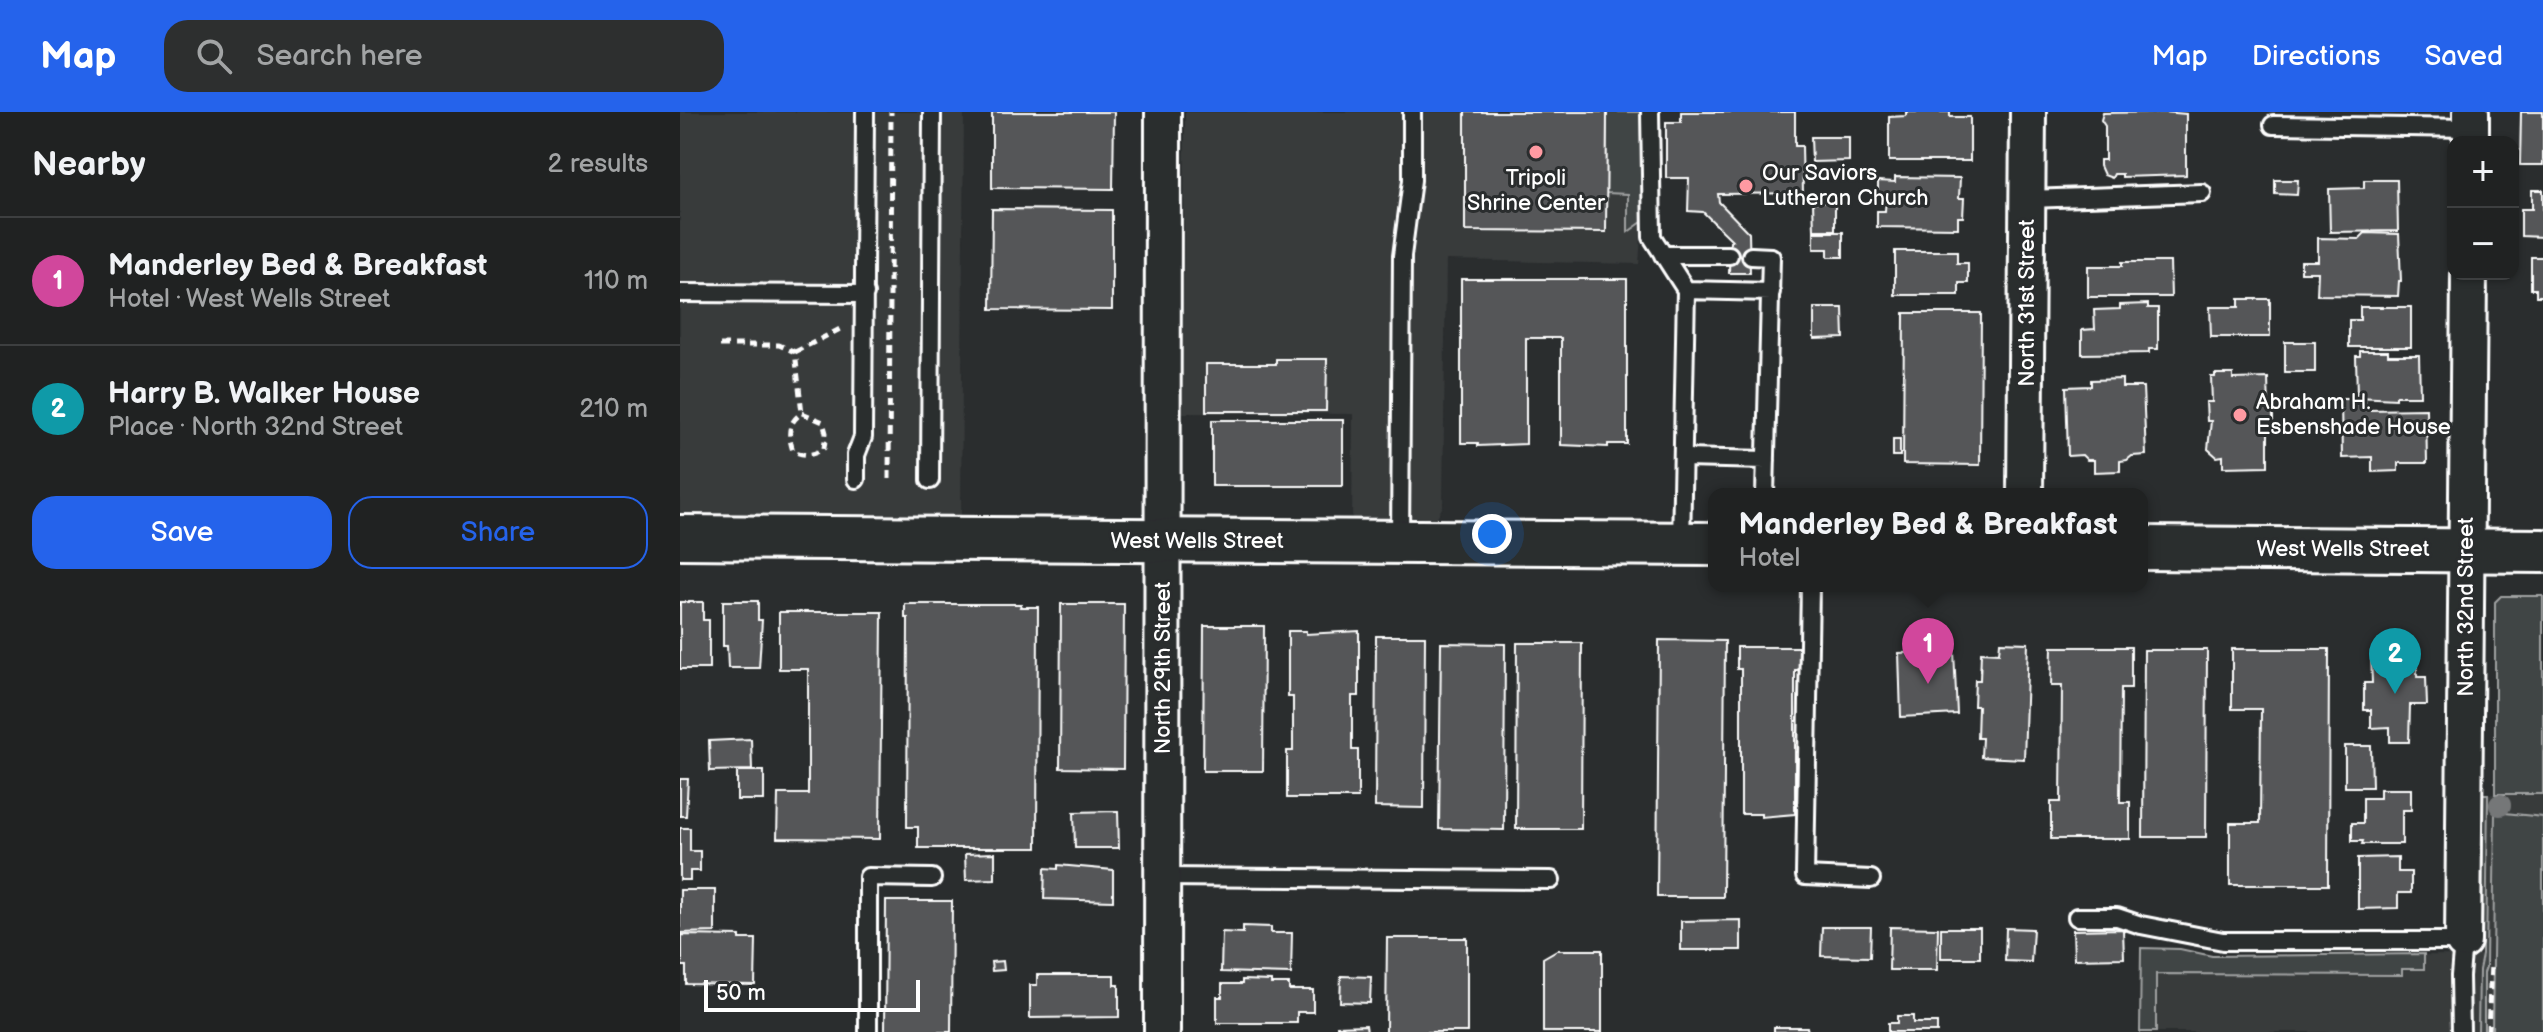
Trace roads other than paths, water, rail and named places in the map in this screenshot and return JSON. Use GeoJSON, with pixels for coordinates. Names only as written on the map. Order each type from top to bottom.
{"type":"FeatureCollection","features":[{"type":"Feature","properties":{"kind":"street","name":"North 29th Street"},"geometry":{"type":"LineString","coordinates":[[1162,1032],[1163,112]]}},
{"type":"Feature","properties":{"kind":"street","name":"North 31st Street"},"geometry":{"type":"LineString","coordinates":[[2025,488],[2028,112]]}},
{"type":"Feature","properties":{"kind":"street","name":"North 32nd Street"},"geometry":{"type":"LineString","coordinates":[[2463,941],[2469,280]]}},
{"type":"Feature","properties":{"kind":"street","name":"West Wells Street"},"geometry":{"type":"LineString","coordinates":[[680,537],[1698,544]]}},
{"type":"Feature","properties":{"kind":"street","name":"West Wells Street"},"geometry":{"type":"LineString","coordinates":[[2148,548],[2543,551]]}},
{"type":"Feature","properties":{"kind":"lane"},"geometry":{"type":"LineString","coordinates":[[856,479],[856,455],[863,437],[865,112]]}},
{"type":"Feature","properties":{"kind":"lane"},"geometry":{"type":"LineString","coordinates":[[930,480],[932,112]]}},
{"type":"Feature","properties":{"kind":"lane"},"geometry":{"type":"LineString","coordinates":[[1400,542],[1402,256],[1412,180],[1412,112]]}},
{"type":"Feature","properties":{"kind":"lane"},"geometry":{"type":"LineString","coordinates":[[1650,112],[1652,237],[1686,290],[1684,458],[1698,544]]}},
{"type":"Feature","properties":{"kind":"lane"},"geometry":{"type":"LineString","coordinates":[[2273,125],[2471,127]]}},
{"type":"Feature","properties":{"kind":"lane"},"geometry":{"type":"LineString","coordinates":[[2028,199],[2202,193]]}},
{"type":"Feature","properties":{"kind":"lane"},"geometry":{"type":"LineString","coordinates":[[1663,255],[1729,255]]}},
{"type":"Feature","properties":{"kind":"lane"},"geometry":{"type":"LineString","coordinates":[[1751,256],[1771,257],[1765,488]]}},
{"type":"Feature","properties":{"kind":"lane"},"geometry":{"type":"LineString","coordinates":[[1686,290],[1771,292]]}},
{"type":"Feature","properties":{"kind":"lane"},"geometry":{"type":"LineString","coordinates":[[680,293],[865,294]]}},
{"type":"Feature","properties":{"kind":"lane"},"geometry":{"type":"LineString","coordinates":[[1684,458],[1766,460]]}},
{"type":"Feature","properties":{"kind":"lane"},"geometry":{"type":"LineString","coordinates":[[1810,592],[1805,876],[1871,879]]}},
{"type":"Feature","properties":{"kind":"lane"},"geometry":{"type":"LineString","coordinates":[[868,1032],[868,877],[932,878]]}},
{"type":"Feature","properties":{"kind":"lane"},"geometry":{"type":"LineString","coordinates":[[1163,877],[1551,880]]}},
{"type":"Feature","properties":{"kind":"lane"},"geometry":{"type":"LineString","coordinates":[[2077,917],[2117,917],[2193,937],[2223,941],[2463,941],[2461,1032]]}},
{"type":"Feature","properties":{"kind":"place","name":"Tripoli Shrine Center"},"geometry":{"type":"Point","coordinates":[1536,152]}},
{"type":"Feature","properties":{"kind":"place","name":"Our Saviors Lutheran Church"},"geometry":{"type":"Point","coordinates":[1746,186]}},
{"type":"Feature","properties":{"kind":"place","name":"Abraham H. Esbenshade House"},"geometry":{"type":"Point","coordinates":[2240,415]}},
{"type":"Feature","properties":{"kind":"place","name":"Manderley Bed & Breakfast"},"geometry":{"type":"Point","coordinates":[1928,684]}},
{"type":"Feature","properties":{"kind":"place","name":"Harry B. Walker House"},"geometry":{"type":"Point","coordinates":[2395,694]}}]}
